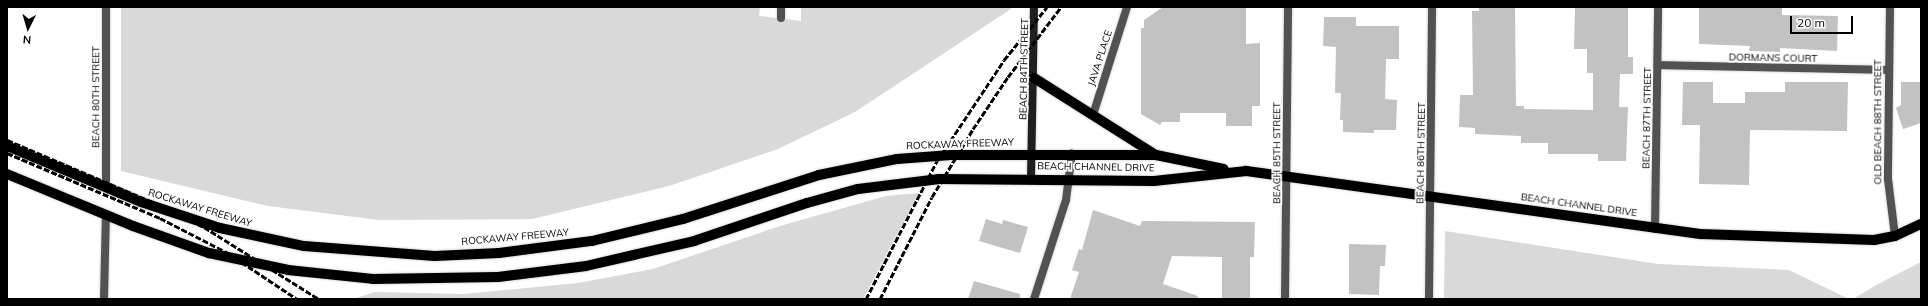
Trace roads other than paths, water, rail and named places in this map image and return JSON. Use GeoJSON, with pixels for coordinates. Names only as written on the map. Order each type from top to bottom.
{"type":"FeatureCollection","features":[{"type":"Feature","properties":{"kind":"main road"},"geometry":{"type":"LineString","coordinates":[[1034,78],[1156,155]]}},
{"type":"Feature","properties":{"kind":"main road","name":"ROCKAWAY FREEWAY"},"geometry":{"type":"LineString","coordinates":[[7,146],[164,210],[249,236],[335,250],[434,256],[532,250],[599,240],[683,219],[799,181],[870,162],[937,156],[1032,154]]}},
{"type":"Feature","properties":{"kind":"main road","name":"BEACH CHANNEL DRIVE"},"geometry":{"type":"LineString","coordinates":[[1032,154],[1072,153],[1156,155],[1232,171],[1286,175],[1655,229],[1809,239],[1874,240],[1895,236],[1921,224]]}},
{"type":"Feature","properties":{"kind":"main road","name":"BEACH CHANNEL DRIVE"},"geometry":{"type":"LineString","coordinates":[[1031,178],[1154,181],[1232,171]]}},
{"type":"Feature","properties":{"kind":"main road"},"geometry":{"type":"LineString","coordinates":[[7,174],[186,246],[260,266],[373,279],[466,279],[549,272],[628,258],[694,241],[832,196],[885,184],[938,178],[1031,178]]}},
{"type":"Feature","properties":{"kind":"street","name":"BEACH 80TH STREET"},"geometry":{"type":"LineString","coordinates":[[106,7],[106,187]]}},
{"type":"Feature","properties":{"kind":"street"},"geometry":{"type":"LineString","coordinates":[[781,7],[781,18]]}},
{"type":"Feature","properties":{"kind":"street","name":"BEACH 84TH STREET"},"geometry":{"type":"LineString","coordinates":[[1031,178],[1034,78],[1034,7]]}},
{"type":"Feature","properties":{"kind":"street","name":"JAVA PLACE"},"geometry":{"type":"LineString","coordinates":[[1093,115],[1127,7]]}},
{"type":"Feature","properties":{"kind":"street","name":"BEACH 85TH STREET"},"geometry":{"type":"LineString","coordinates":[[1285,299],[1288,7]]}},
{"type":"Feature","properties":{"kind":"street","name":"BEACH 86TH STREET"},"geometry":{"type":"LineString","coordinates":[[1429,299],[1432,7]]}},
{"type":"Feature","properties":{"kind":"street","name":"BEACH 87TH STREET"},"geometry":{"type":"LineString","coordinates":[[1655,229],[1658,7]]}},
{"type":"Feature","properties":{"kind":"street","name":"OLD BEACH 88TH STREET"},"geometry":{"type":"LineString","coordinates":[[1890,7],[1888,70],[1888,179],[1895,236]]}},
{"type":"Feature","properties":{"kind":"street","name":"DORMANS COURT"},"geometry":{"type":"LineString","coordinates":[[1658,65],[1888,70]]}},
{"type":"Feature","properties":{"kind":"street"},"geometry":{"type":"LineString","coordinates":[[1034,299],[1070,179],[1072,153]]}},
{"type":"Feature","properties":{"kind":"street"},"geometry":{"type":"LineString","coordinates":[[104,299],[106,214]]}},
{"type":"Feature","properties":{"kind":"railway"},"geometry":{"type":"LineString","coordinates":[[866,299],[937,161],[1004,60],[1047,7]]}},
{"type":"Feature","properties":{"kind":"railway"},"geometry":{"type":"LineString","coordinates":[[880,299],[932,197],[973,129],[1008,77],[1061,7]]}},
{"type":"Feature","properties":{"kind":"railway"},"geometry":{"type":"LineString","coordinates":[[7,140],[162,206],[204,227],[319,299]]}},
{"type":"Feature","properties":{"kind":"railway"},"geometry":{"type":"LineString","coordinates":[[7,153],[160,218],[228,253],[297,299]]}}]}
